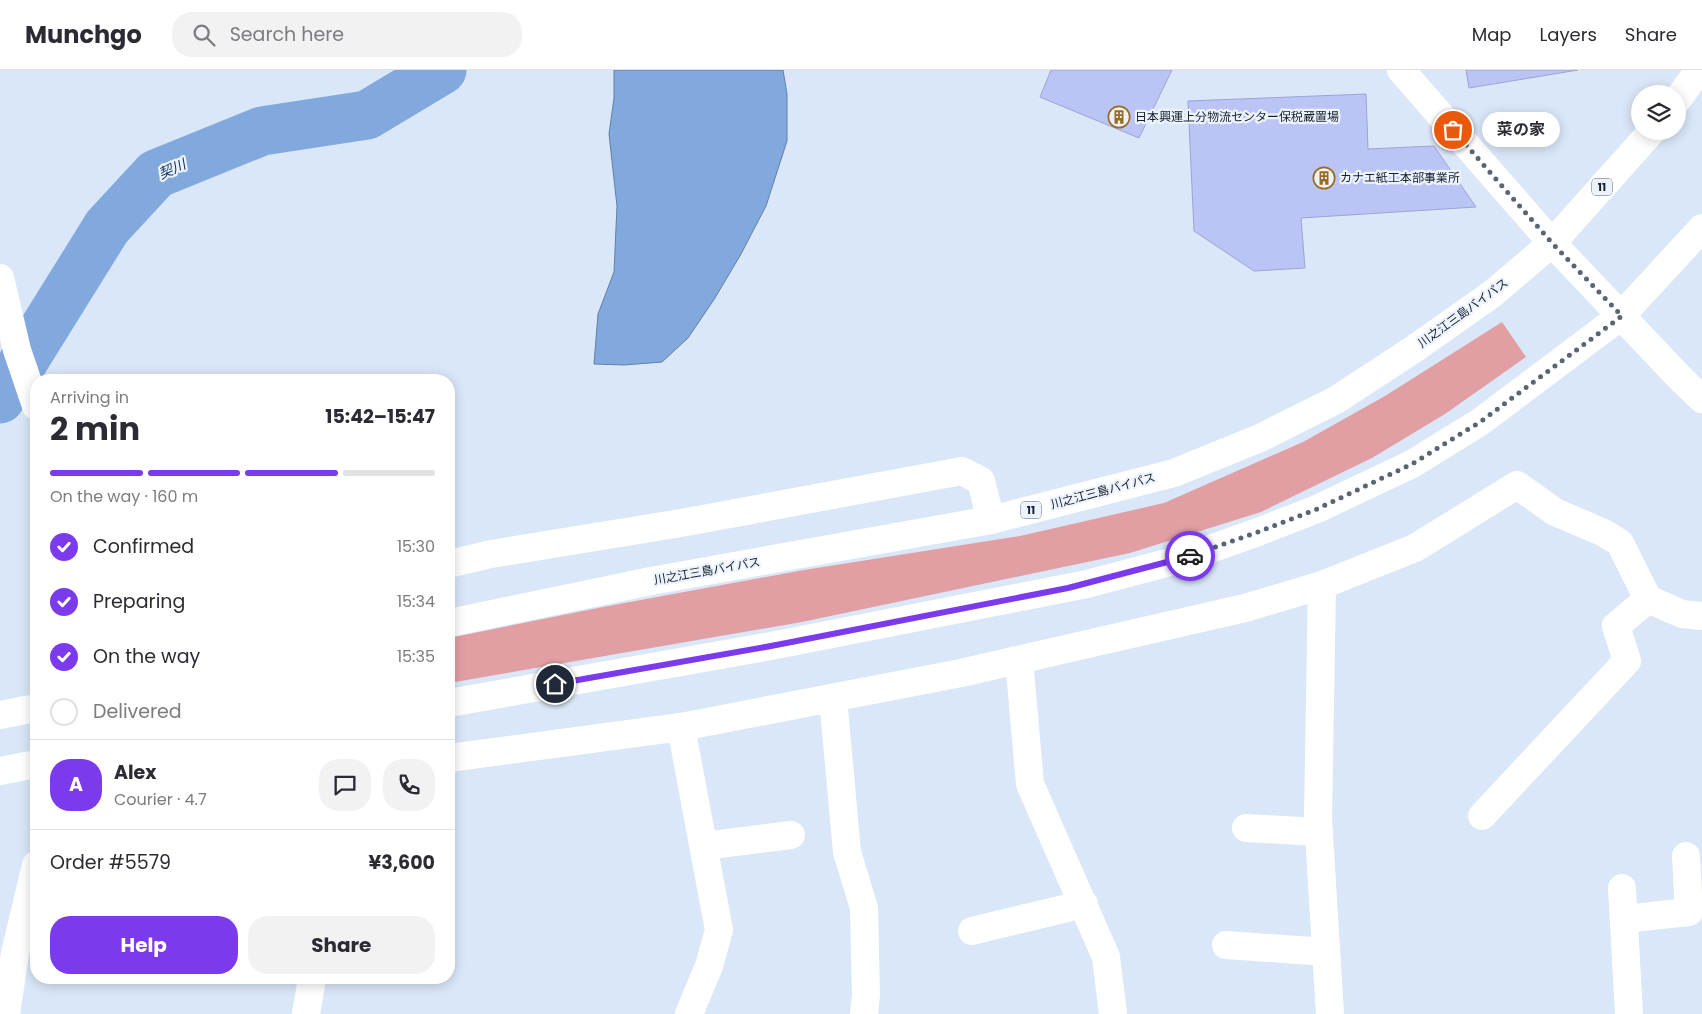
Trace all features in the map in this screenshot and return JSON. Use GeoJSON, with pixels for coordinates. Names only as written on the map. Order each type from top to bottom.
{"type":"FeatureCollection","features":[{"type":"Feature","properties":{"kind":"main road"},"geometry":{"type":"LineString","coordinates":[[1401,70],[1552,243],[1702,399]]}},
{"type":"Feature","properties":{"kind":"main road"},"geometry":{"type":"LineString","coordinates":[[1686,88],[1699,70]]}},
{"type":"Feature","properties":{"kind":"main road","name":"川之江三島バイパス"},"geometry":{"type":"LineString","coordinates":[[455,622],[651,580],[991,520],[1174,473],[1260,438],[1336,400],[1414,349],[1492,294],[1552,243],[1644,140]]}},
{"type":"Feature","properties":{"kind":"main road"},"geometry":{"type":"LineString","coordinates":[[455,702],[771,646],[1078,586],[1185,558],[1258,532],[1317,509],[1412,464],[1480,422],[1622,316],[1702,228]]}},
{"type":"Feature","properties":{"kind":"main road"},"geometry":{"type":"LineString","coordinates":[[0,278],[17,350],[30,388]]}},
{"type":"Feature","properties":{"kind":"main road"},"geometry":{"type":"LineString","coordinates":[[455,563],[491,554],[690,521],[962,472],[981,481],[991,520]]}},
{"type":"Feature","properties":{"kind":"main road"},"geometry":{"type":"LineString","coordinates":[[455,757],[681,727],[961,673],[1245,608],[1322,585],[1415,548],[1517,484],[1555,512],[1604,533],[1620,543],[1648,599],[1682,614],[1702,616]]}},
{"type":"Feature","properties":{"kind":"main road"},"geometry":{"type":"LineString","coordinates":[[1322,585],[1319,832],[1330,1014]]}},
{"type":"Feature","properties":{"kind":"main road"},"geometry":{"type":"LineString","coordinates":[[1482,816],[1627,661],[1616,626],[1648,599]]}},
{"type":"Feature","properties":{"kind":"main road"},"geometry":{"type":"LineString","coordinates":[[1018,660],[1030,784],[1106,957],[1113,1014]]}},
{"type":"Feature","properties":{"kind":"main road"},"geometry":{"type":"LineString","coordinates":[[833,698],[847,852],[864,908],[866,995],[864,1014]]}},
{"type":"Feature","properties":{"kind":"main road"},"geometry":{"type":"LineString","coordinates":[[0,715],[30,709]]}},
{"type":"Feature","properties":{"kind":"main road"},"geometry":{"type":"LineString","coordinates":[[681,727],[719,930],[709,966],[689,1014]]}},
{"type":"Feature","properties":{"kind":"main road"},"geometry":{"type":"LineString","coordinates":[[0,771],[30,765]]}},
{"type":"Feature","properties":{"kind":"main road"},"geometry":{"type":"LineString","coordinates":[[1246,828],[1319,832]]}},
{"type":"Feature","properties":{"kind":"main road"},"geometry":{"type":"LineString","coordinates":[[704,846],[791,835]]}},
{"type":"Feature","properties":{"kind":"main road"},"geometry":{"type":"LineString","coordinates":[[1624,919],[1689,912],[1686,856]]}},
{"type":"Feature","properties":{"kind":"main road"},"geometry":{"type":"LineString","coordinates":[[1622,888],[1629,1014]]}},
{"type":"Feature","properties":{"kind":"main road"},"geometry":{"type":"LineString","coordinates":[[6,1014],[15,953],[30,890]]}},
{"type":"Feature","properties":{"kind":"main road"},"geometry":{"type":"LineString","coordinates":[[972,931],[1084,904]]}},
{"type":"Feature","properties":{"kind":"main road"},"geometry":{"type":"LineString","coordinates":[[1226,945],[1326,952]]}},
{"type":"Feature","properties":{"kind":"main road"},"geometry":{"type":"LineString","coordinates":[[306,1014],[311,984]]}},
{"type":"Feature","properties":{"kind":"shaded area"},"geometry":{"type":"Polygon","coordinates":[[[1502,322],[1526,357],[1445,414],[1372,458],[1261,512],[1130,553],[802,622],[455,682],[455,637],[804,570],[1020,536],[1164,503],[1303,442],[1385,396],[1502,322]]]}},
{"type":"Feature","properties":{"kind":"water"},"geometry":{"type":"Polygon","coordinates":[[[614,70],[783,70],[787,94],[787,141],[766,206],[715,298],[688,338],[662,362],[624,365],[594,364],[598,314],[614,272],[617,206],[609,134],[614,98],[614,70]]]}},
{"type":"Feature","properties":{"kind":"building","name":"日本興運上分物流センター保税蔵置場"},"geometry":{"type":"Polygon","coordinates":[[[1051,70],[1172,70],[1139,138],[1040,97],[1051,70]]]}},
{"type":"Feature","properties":{"kind":"building"},"geometry":{"type":"Polygon","coordinates":[[[1466,70],[1578,70],[1469,88],[1466,70]]]}},
{"type":"Feature","properties":{"kind":"building","name":"カナエ紙工本部事業所"},"geometry":{"type":"Polygon","coordinates":[[[1366,94],[1368,149],[1434,146],[1476,207],[1301,218],[1305,268],[1254,271],[1194,231],[1188,101],[1366,94]]]}},
{"type":"Feature","properties":{"kind":"waterway","name":"契川"},"geometry":{"type":"LineString","coordinates":[[0,399],[107,227],[156,174],[262,131],[367,115],[442,70]]}},
{"type":"Feature","properties":{"kind":"way so far"},"geometry":{"type":"LineString","coordinates":[[1190,556],[1317,509],[1412,464],[1480,422],[1622,316],[1552,243],[1453,130]]}},
{"type":"Feature","properties":{"kind":"place","name":"日本興運上分物流センター保税蔵置場"},"geometry":{"type":"Point","coordinates":[1119,117]}},
{"type":"Feature","properties":{"kind":"place","name":"菜の家"},"geometry":{"type":"Point","coordinates":[1453,130]}},
{"type":"Feature","properties":{"kind":"place","name":"カナエ紙工本部事業所"},"geometry":{"type":"Point","coordinates":[1324,178]}},
{"type":"Feature","properties":{"kind":"route"},"geometry":{"type":"LineString","coordinates":[[555,684],[771,646],[1068,588],[1190,556]]}}]}
